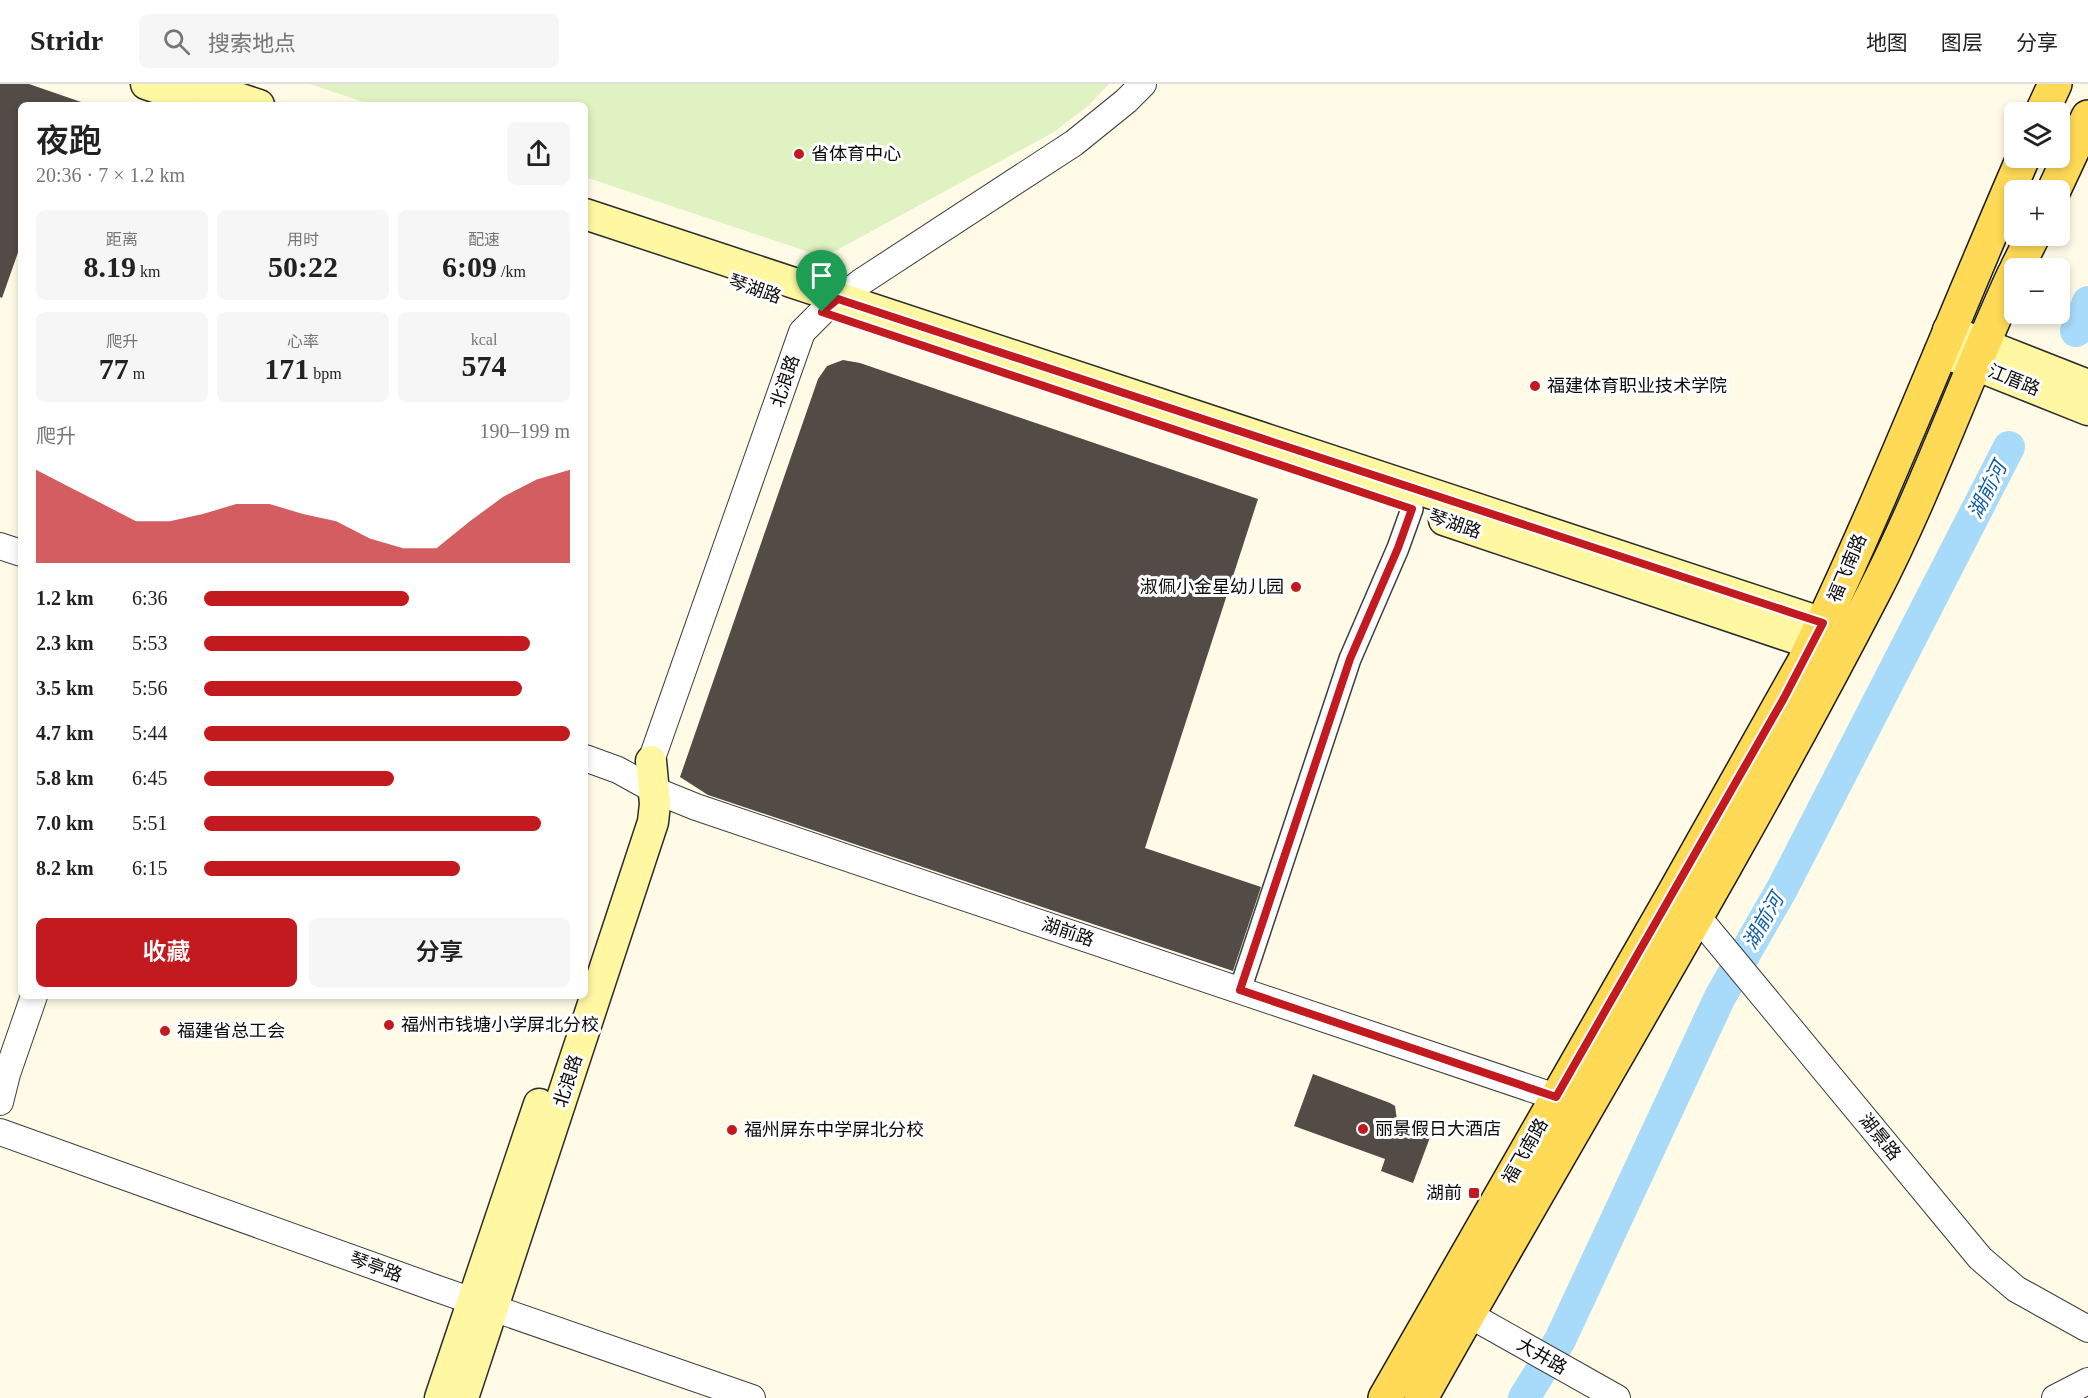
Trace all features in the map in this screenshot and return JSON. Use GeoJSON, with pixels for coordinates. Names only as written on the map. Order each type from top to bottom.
{"type":"FeatureCollection","features":[{"type":"Feature","properties":{"kind":"main road"},"geometry":{"type":"LineString","coordinates":[[146,84],[199,102]]}},
{"type":"Feature","properties":{"kind":"main road"},"geometry":{"type":"LineString","coordinates":[[196,84],[250,102]]}},
{"type":"Feature","properties":{"kind":"main road"},"geometry":{"type":"LineString","coordinates":[[2047,102],[2055,84]]}},
{"type":"Feature","properties":{"kind":"main road"},"geometry":{"type":"LineString","coordinates":[[2059,180],[2088,117]]}},
{"type":"Feature","properties":{"kind":"main road","name":"福飞南路"},"geometry":{"type":"LineString","coordinates":[[1385,1398],[1673,895],[1818,634],[2019,168]]}},
{"type":"Feature","properties":{"kind":"main road"},"geometry":{"type":"LineString","coordinates":[[588,215],[830,306],[1818,634]]}},
{"type":"Feature","properties":{"kind":"main road","name":"琴湖路"},"geometry":{"type":"LineString","coordinates":[[588,233],[830,306],[1412,509],[1818,634]]}},
{"type":"Feature","properties":{"kind":"main road","name":"福飞南路"},"geometry":{"type":"LineString","coordinates":[[1421,1398],[1697,916],[1874,593],[1927,478],[2004,298]]}},
{"type":"Feature","properties":{"kind":"main road","name":"江厝路"},"geometry":{"type":"LineString","coordinates":[[1944,340],[1980,355],[2088,410]]}},
{"type":"Feature","properties":{"kind":"main road","name":"江厝路"},"geometry":{"type":"LineString","coordinates":[[1980,355],[2088,385]]}},
{"type":"Feature","properties":{"kind":"main road","name":"北浪路"},"geometry":{"type":"LineString","coordinates":[[588,959],[650,779]]}},
{"type":"Feature","properties":{"kind":"main road","name":"北浪路"},"geometry":{"type":"LineString","coordinates":[[440,1398],[483,1305],[653,822],[650,779]]}},
{"type":"Feature","properties":{"kind":"main road","name":"北浪路"},"geometry":{"type":"LineString","coordinates":[[463,1398],[483,1305],[575,999]]}},
{"type":"Feature","properties":{"kind":"street","name":"北浪路"},"geometry":{"type":"LineString","coordinates":[[650,779],[802,332],[861,282],[1056,156],[1099,124],[1143,84]]}},
{"type":"Feature","properties":{"kind":"street"},"geometry":{"type":"LineString","coordinates":[[1240,990],[1350,659],[1398,548],[1412,509]]}},
{"type":"Feature","properties":{"kind":"street"},"geometry":{"type":"LineString","coordinates":[[0,546],[18,552]]}},
{"type":"Feature","properties":{"kind":"street","name":"湖前路"},"geometry":{"type":"LineString","coordinates":[[588,759],[650,779],[696,807],[1556,1097]]}},
{"type":"Feature","properties":{"kind":"street","name":"湖景路"},"geometry":{"type":"LineString","coordinates":[[1697,916],[1980,1258],[2016,1289],[2088,1329]]}},
{"type":"Feature","properties":{"kind":"street"},"geometry":{"type":"LineString","coordinates":[[0,1102],[7,1074],[33,999]]}},
{"type":"Feature","properties":{"kind":"street","name":"琴亭路"},"geometry":{"type":"LineString","coordinates":[[0,1132],[483,1305],[752,1398]]}},
{"type":"Feature","properties":{"kind":"street","name":"大井路"},"geometry":{"type":"LineString","coordinates":[[1468,1314],[1617,1398]]}},
{"type":"Feature","properties":{"kind":"street"},"geometry":{"type":"LineString","coordinates":[[2055,1398],[2088,1381]]}},
{"type":"Feature","properties":{"kind":"green space","name":"省体育中心"},"geometry":{"type":"Polygon","coordinates":[[[310,84],[1109,84],[1088,106],[1054,132],[837,250],[824,254],[812,253],[588,178],[588,102],[363,102],[310,84]]]}},
{"type":"Feature","properties":{"kind":"building"},"geometry":{"type":"Polygon","coordinates":[[[0,84],[29,84],[81,102],[18,102],[18,253],[2,298],[0,297],[0,84]]]}},
{"type":"Feature","properties":{"kind":"building"},"geometry":{"type":"Polygon","coordinates":[[[843,360],[860,363],[1258,499],[1145,848],[1261,887],[1233,971],[708,795],[680,777],[818,379],[827,366],[843,360]]]}},
{"type":"Feature","properties":{"kind":"building","name":"丽景假日大酒店"},"geometry":{"type":"Polygon","coordinates":[[[1313,1074],[1390,1103],[1395,1106],[1397,1120],[1432,1132],[1413,1183],[1381,1171],[1385,1159],[1294,1126],[1313,1074]]]}},
{"type":"Feature","properties":{"kind":"waterway","name":"湖前河"},"geometry":{"type":"LineString","coordinates":[[2076,331],[2088,302]]}},
{"type":"Feature","properties":{"kind":"waterway","name":"湖前河"},"geometry":{"type":"LineString","coordinates":[[1524,1398],[1560,1340],[1720,997],[1783,887],[2009,447]]}},
{"type":"Feature","properties":{"kind":"place","name":"省体育中心"},"geometry":{"type":"Point","coordinates":[799,154]}},
{"type":"Feature","properties":{"kind":"place","name":"福建体育职业技术学院"},"geometry":{"type":"Point","coordinates":[1535,386]}},
{"type":"Feature","properties":{"kind":"place","name":"淑佩小金星幼儿园"},"geometry":{"type":"Point","coordinates":[1296,587]}},
{"type":"Feature","properties":{"kind":"place","name":"福州市钱塘小学屏北分校"},"geometry":{"type":"Point","coordinates":[389,1025]}},
{"type":"Feature","properties":{"kind":"place","name":"福建省总工会"},"geometry":{"type":"Point","coordinates":[165,1031]}},
{"type":"Feature","properties":{"kind":"place","name":"丽景假日大酒店"},"geometry":{"type":"Point","coordinates":[1363,1129]}},
{"type":"Feature","properties":{"kind":"place","name":"福州屏东中学屏北分校"},"geometry":{"type":"Point","coordinates":[732,1130]}},
{"type":"Feature","properties":{"kind":"place","name":"湖前"},"geometry":{"type":"Point","coordinates":[1474,1193]}},
{"type":"Feature","properties":{"kind":"route"},"geometry":{"type":"LineString","coordinates":[[838,299],[1823,623],[1784,698],[1556,1097],[1240,990],[1350,659],[1398,548],[1412,509],[822,312],[838,299]]}}]}
